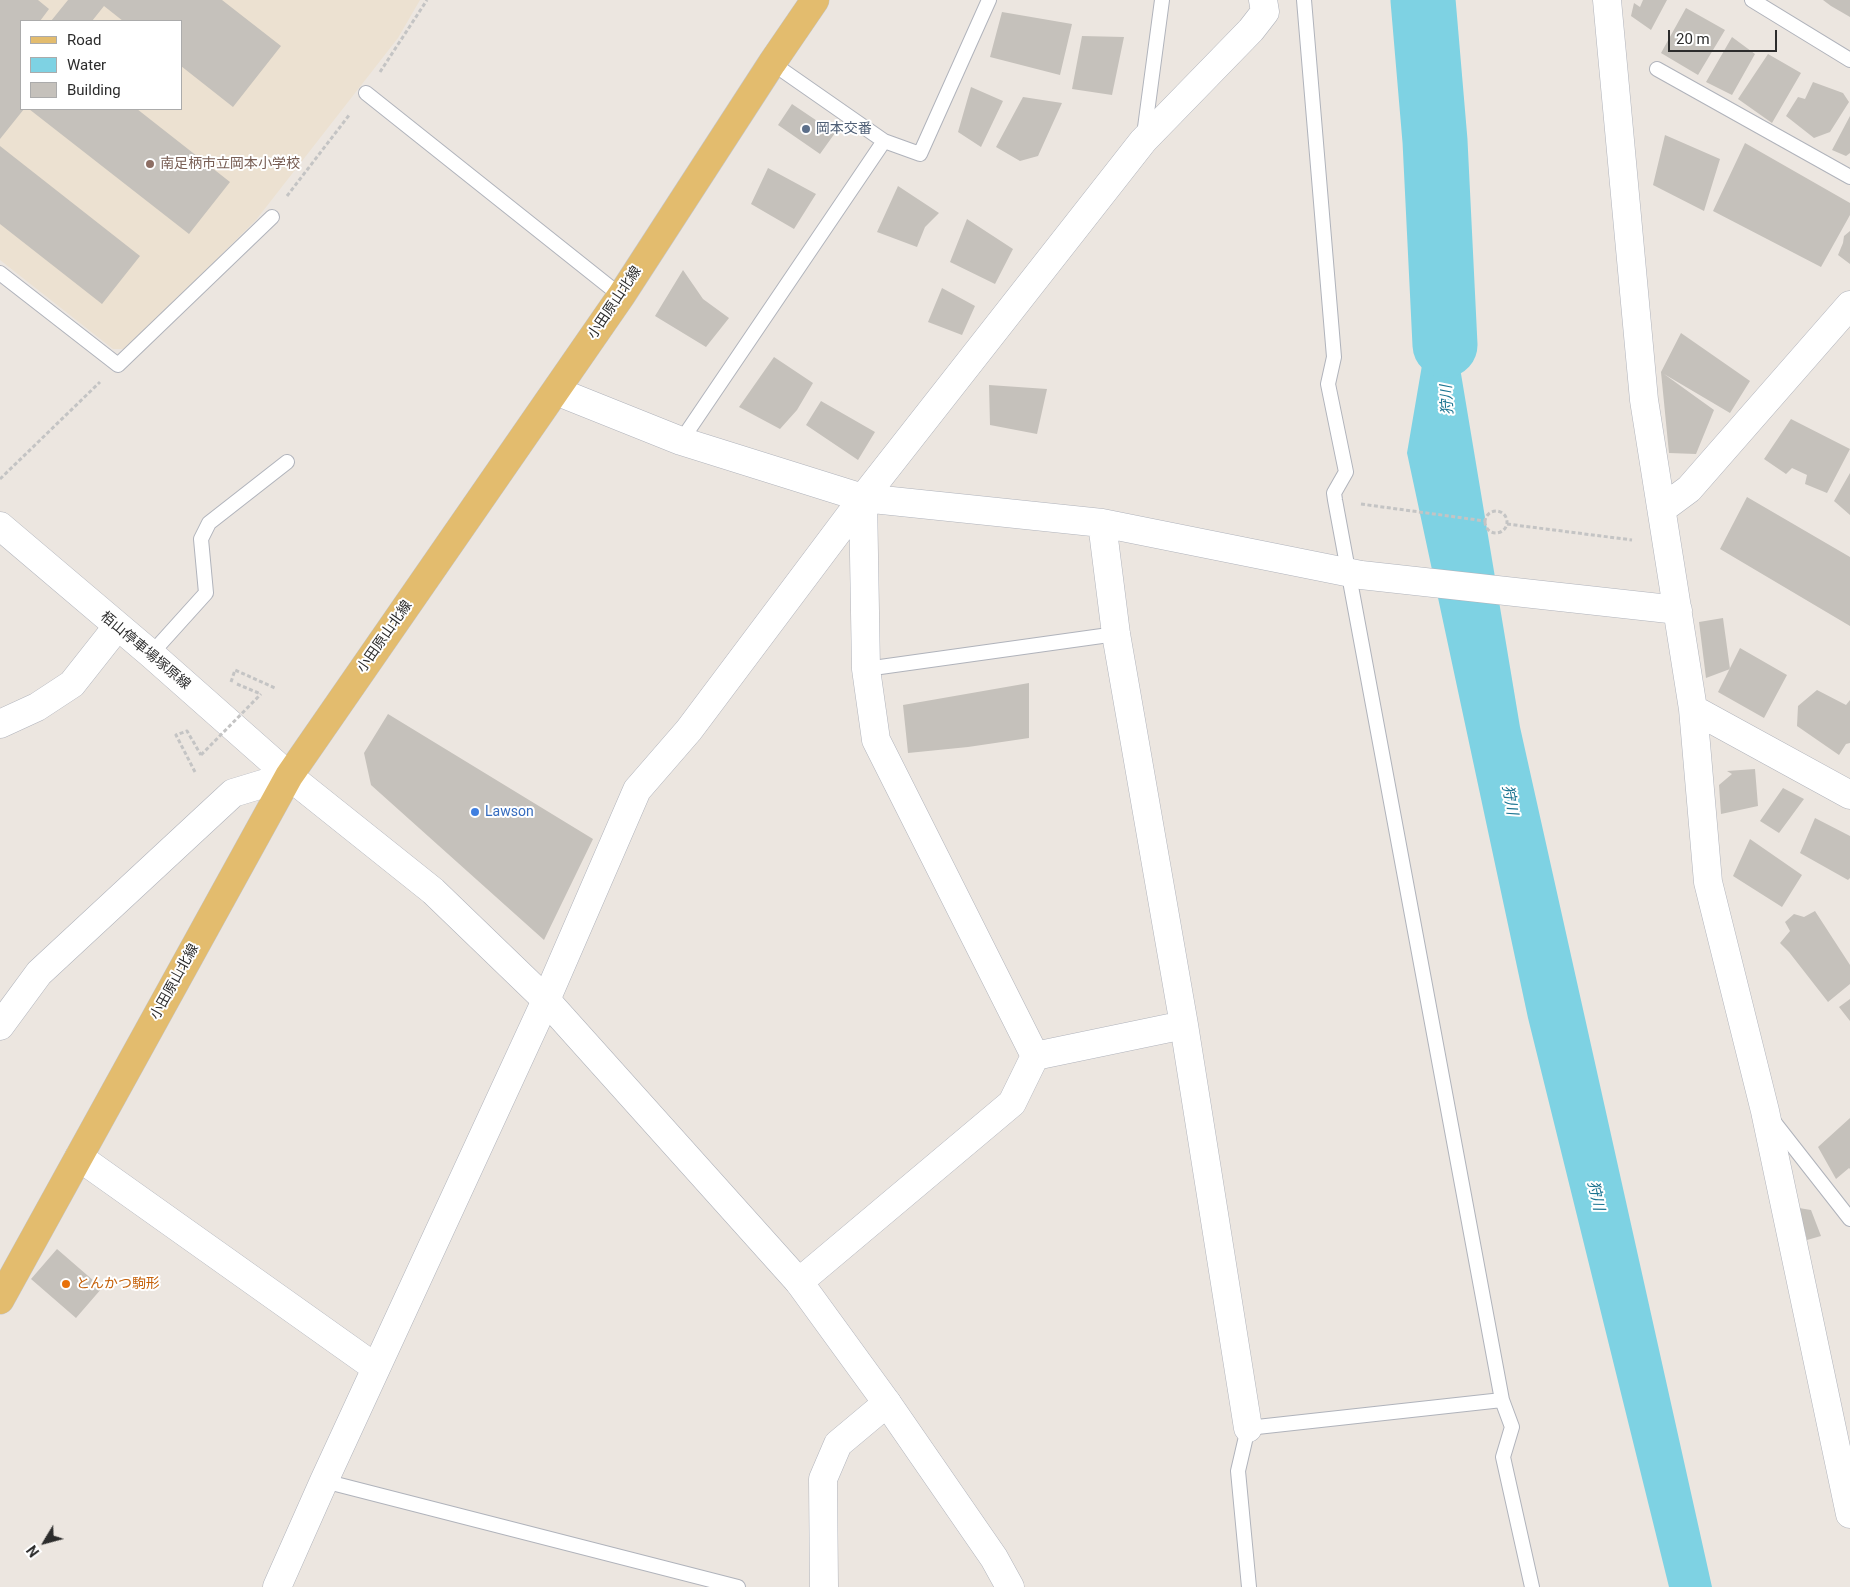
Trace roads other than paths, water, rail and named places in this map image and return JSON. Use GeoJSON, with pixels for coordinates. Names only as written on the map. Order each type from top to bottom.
{"type":"FeatureCollection","features":[{"type":"Feature","properties":{"kind":"main road","name":"小田原山北線"},"geometry":{"type":"LineString","coordinates":[[0,1300],[289,776],[621,296],[772,62],[815,0]]}},
{"type":"Feature","properties":{"kind":"street"},"geometry":{"type":"LineString","coordinates":[[277,1587],[546,1000],[638,790],[689,730],[863,498],[1143,141],[1265,12],[1264,0]]}},
{"type":"Feature","properties":{"kind":"street"},"geometry":{"type":"LineString","coordinates":[[1607,0],[1644,400],[1668,544],[1666,609],[1693,709],[1708,882],[1765,1111],[1850,1514]]}},
{"type":"Feature","properties":{"kind":"street"},"geometry":{"type":"LineString","coordinates":[[1662,509],[1689,489],[1850,305]]}},
{"type":"Feature","properties":{"kind":"street"},"geometry":{"type":"LineString","coordinates":[[556,391],[681,441],[863,498],[1102,523],[1355,574],[1666,609]]}},
{"type":"Feature","properties":{"kind":"street"},"geometry":{"type":"LineString","coordinates":[[863,498],[866,669],[876,740],[1035,1056]]}},
{"type":"Feature","properties":{"kind":"street"},"geometry":{"type":"LineString","coordinates":[[1102,523],[1116,634],[1184,1024],[1248,1428]]}},
{"type":"Feature","properties":{"kind":"street","name":"栢山停車場塚原線"},"geometry":{"type":"LineString","coordinates":[[0,526],[151,654],[289,776],[433,891],[546,1000],[799,1282],[887,1403],[994,1558],[1010,1587]]}},
{"type":"Feature","properties":{"kind":"street"},"geometry":{"type":"LineString","coordinates":[[0,724],[38,707],[72,684],[117,627]]}},
{"type":"Feature","properties":{"kind":"street"},"geometry":{"type":"LineString","coordinates":[[1693,709],[1850,795]]}},
{"type":"Feature","properties":{"kind":"street"},"geometry":{"type":"LineString","coordinates":[[0,1026],[39,973],[233,793],[289,776]]}},
{"type":"Feature","properties":{"kind":"street"},"geometry":{"type":"LineString","coordinates":[[1035,1056],[1184,1024]]}},
{"type":"Feature","properties":{"kind":"street"},"geometry":{"type":"LineString","coordinates":[[799,1282],[1012,1102],[1035,1056]]}},
{"type":"Feature","properties":{"kind":"street"},"geometry":{"type":"LineString","coordinates":[[79,1157],[376,1368]]}},
{"type":"Feature","properties":{"kind":"street"},"geometry":{"type":"LineString","coordinates":[[824,1587],[823,1479],[838,1444],[887,1403]]}},
{"type":"Feature","properties":{"kind":"lane"},"geometry":{"type":"LineString","coordinates":[[772,62],[884,141],[920,154],[989,0]]}},
{"type":"Feature","properties":{"kind":"lane"},"geometry":{"type":"LineString","coordinates":[[1143,141],[1162,0]]}},
{"type":"Feature","properties":{"kind":"lane"},"geometry":{"type":"LineString","coordinates":[[1304,0],[1334,357],[1328,384],[1346,472],[1334,493],[1334,500],[1355,574],[1502,1400],[1512,1427],[1503,1457],[1532,1587]]}},
{"type":"Feature","properties":{"kind":"lane"},"geometry":{"type":"LineString","coordinates":[[1752,0],[1850,60]]}},
{"type":"Feature","properties":{"kind":"lane"},"geometry":{"type":"LineString","coordinates":[[1657,69],[1850,176]]}},
{"type":"Feature","properties":{"kind":"lane"},"geometry":{"type":"LineString","coordinates":[[366,93],[621,296]]}},
{"type":"Feature","properties":{"kind":"lane"},"geometry":{"type":"LineString","coordinates":[[681,441],[884,141]]}},
{"type":"Feature","properties":{"kind":"lane"},"geometry":{"type":"LineString","coordinates":[[0,273],[118,365],[272,217]]}},
{"type":"Feature","properties":{"kind":"lane"},"geometry":{"type":"LineString","coordinates":[[151,654],[206,593],[201,539],[209,523],[287,462]]}},
{"type":"Feature","properties":{"kind":"lane"},"geometry":{"type":"LineString","coordinates":[[866,669],[1116,634]]}},
{"type":"Feature","properties":{"kind":"lane"},"geometry":{"type":"LineString","coordinates":[[1765,1111],[1850,1219]]}},
{"type":"Feature","properties":{"kind":"lane"},"geometry":{"type":"LineString","coordinates":[[1249,1587],[1238,1471],[1248,1428],[1502,1400]]}},
{"type":"Feature","properties":{"kind":"lane"},"geometry":{"type":"LineString","coordinates":[[324,1481],[738,1587]]}},
{"type":"Feature","properties":{"kind":"water"},"geometry":{"type":"Polygon","coordinates":[[[1412,0],[1450,0],[1435,141],[1412,0]]]}},
{"type":"Feature","properties":{"kind":"water"},"geometry":{"type":"Polygon","coordinates":[[[1441,254],[1520,727],[1712,1587],[1669,1587],[1528,1018],[1407,453],[1441,254]]]}},
{"type":"Feature","properties":{"kind":"waterway","name":"狩川"},"geometry":{"type":"LineString","coordinates":[[1423,0],[1435,141],[1445,345]]}},
{"type":"Feature","properties":{"kind":"place","name":"岡本交番"},"geometry":{"type":"Point","coordinates":[806,129]}},
{"type":"Feature","properties":{"kind":"place","name":"南足柄市立岡本小学校"},"geometry":{"type":"Point","coordinates":[150,164]}},
{"type":"Feature","properties":{"kind":"place","name":"Lawson"},"geometry":{"type":"Point","coordinates":[475,812]}},
{"type":"Feature","properties":{"kind":"place","name":"とんかつ駒形"},"geometry":{"type":"Point","coordinates":[66,1284]}}]}
